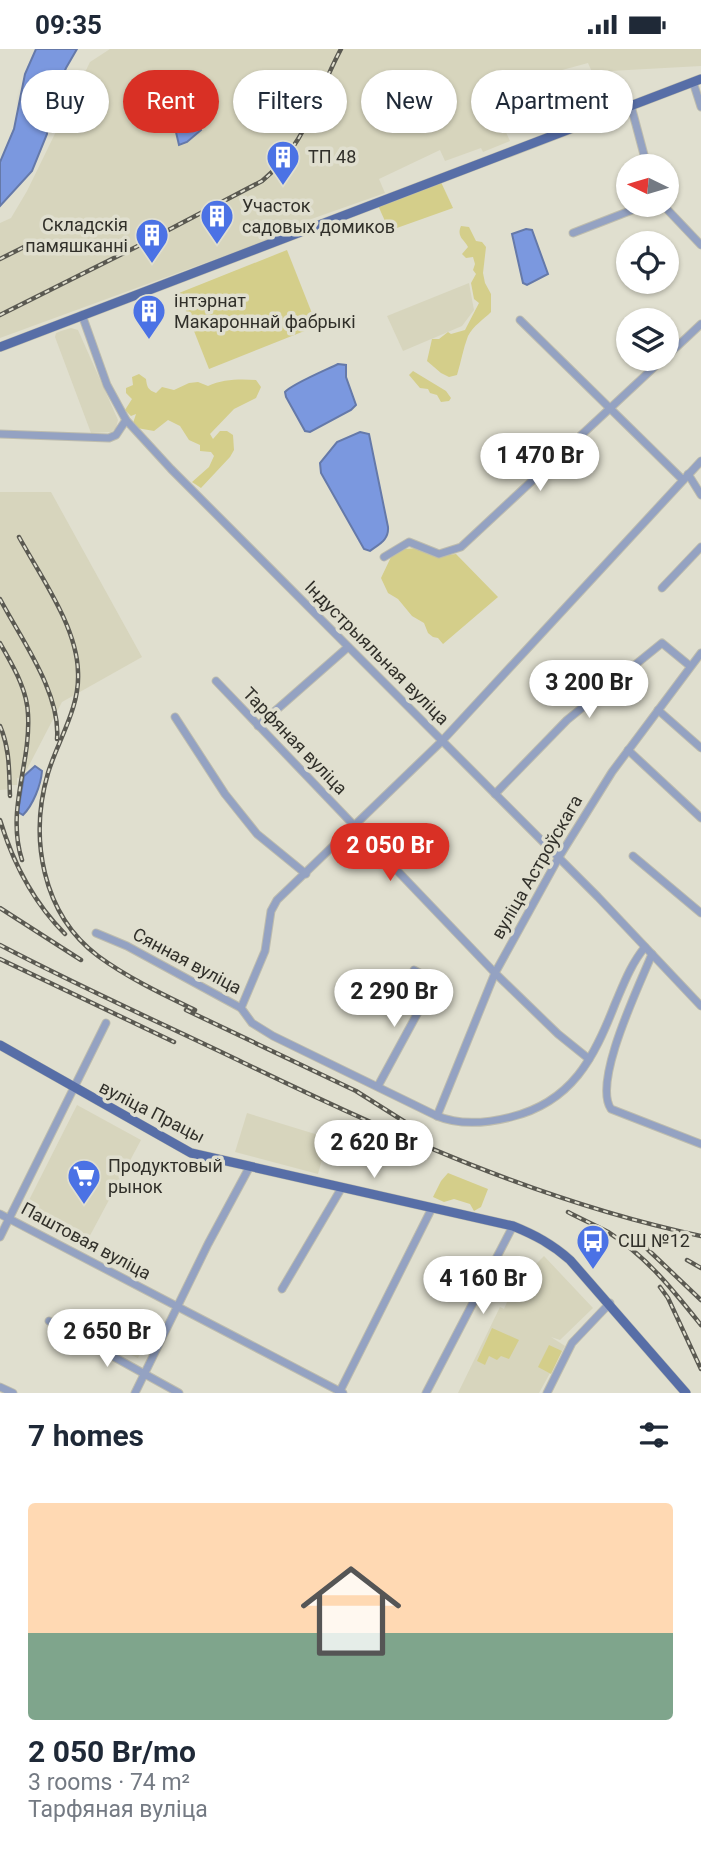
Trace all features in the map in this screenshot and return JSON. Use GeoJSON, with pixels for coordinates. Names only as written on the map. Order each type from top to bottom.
{"type":"FeatureCollection","features":[{"type":"Feature","properties":{"kind":"main road"},"geometry":{"type":"LineString","coordinates":[[633,105],[697,80]]}},
{"type":"Feature","properties":{"kind":"main road"},"geometry":{"type":"LineString","coordinates":[[0,347],[560,133]]}},
{"type":"Feature","properties":{"kind":"main road","name":"вуліца Працы"},"geometry":{"type":"LineString","coordinates":[[0,1045],[191,1153],[513,1226],[552,1244],[610,1303],[686,1393]]}},
{"type":"Feature","properties":{"kind":"street"},"geometry":{"type":"LineString","coordinates":[[697,80],[701,107]]}},
{"type":"Feature","properties":{"kind":"street"},"geometry":{"type":"LineString","coordinates":[[633,113],[645,154]]}},
{"type":"Feature","properties":{"kind":"street"},"geometry":{"type":"LineString","coordinates":[[573,233],[616,216]]}},
{"type":"Feature","properties":{"kind":"street"},"geometry":{"type":"LineString","coordinates":[[674,217],[701,245]]}},
{"type":"Feature","properties":{"kind":"street","name":"Індустрыяльная вуліца"},"geometry":{"type":"LineString","coordinates":[[82,315],[107,385],[126,420],[162,460],[559,857],[701,1006]]}},
{"type":"Feature","properties":{"kind":"street"},"geometry":{"type":"LineString","coordinates":[[520,320],[701,495]]}},
{"type":"Feature","properties":{"kind":"street"},"geometry":{"type":"LineString","coordinates":[[679,344],[701,324]]}},
{"type":"Feature","properties":{"kind":"street"},"geometry":{"type":"LineString","coordinates":[[384,557],[409,542],[439,554],[461,547],[650,371]]}},
{"type":"Feature","properties":{"kind":"street"},"geometry":{"type":"LineString","coordinates":[[0,434],[109,438],[116,435],[126,420]]}},
{"type":"Feature","properties":{"kind":"street"},"geometry":{"type":"LineString","coordinates":[[241,1007],[265,951],[271,911],[277,900],[442,741],[701,461]]}},
{"type":"Feature","properties":{"kind":"street"},"geometry":{"type":"LineString","coordinates":[[662,588],[701,547]]}},
{"type":"Feature","properties":{"kind":"street"},"geometry":{"type":"LineString","coordinates":[[495,794],[567,720],[662,643],[695,664]]}},
{"type":"Feature","properties":{"kind":"street"},"geometry":{"type":"LineString","coordinates":[[258,726],[348,647]]}},
{"type":"Feature","properties":{"kind":"street","name":"вуліца Астроўскага"},"geometry":{"type":"LineString","coordinates":[[437,1116],[495,973],[559,857],[628,750],[701,653]]}},
{"type":"Feature","properties":{"kind":"street","name":"Тарфяная вуліца"},"geometry":{"type":"LineString","coordinates":[[216,681],[495,973],[558,1034],[589,1059]]}},
{"type":"Feature","properties":{"kind":"street"},"geometry":{"type":"LineString","coordinates":[[659,710],[701,748]]}},
{"type":"Feature","properties":{"kind":"street"},"geometry":{"type":"LineString","coordinates":[[175,717],[225,794],[257,834],[306,873]]}},
{"type":"Feature","properties":{"kind":"street"},"geometry":{"type":"LineString","coordinates":[[628,750],[701,818]]}},
{"type":"Feature","properties":{"kind":"street"},"geometry":{"type":"LineString","coordinates":[[633,856],[701,913]]}},
{"type":"Feature","properties":{"kind":"street","name":"Сянная вуліца"},"geometry":{"type":"LineString","coordinates":[[96,933],[127,946],[241,1007],[253,1023],[273,1036],[437,1116],[461,1122],[501,1120],[530,1111],[562,1094],[579,1076],[602,1038],[634,961],[645,947]]}},
{"type":"Feature","properties":{"kind":"street"},"geometry":{"type":"LineString","coordinates":[[652,954],[620,1032],[607,1072],[607,1102],[611,1109],[701,1143]]}},
{"type":"Feature","properties":{"kind":"street"},"geometry":{"type":"LineString","coordinates":[[378,1086],[435,981],[414,970]]}},
{"type":"Feature","properties":{"kind":"street"},"geometry":{"type":"LineString","coordinates":[[0,1237],[106,1023]]}},
{"type":"Feature","properties":{"kind":"street"},"geometry":{"type":"LineString","coordinates":[[135,1393],[249,1168]]}},
{"type":"Feature","properties":{"kind":"street"},"geometry":{"type":"LineString","coordinates":[[282,1289],[341,1189]]}},
{"type":"Feature","properties":{"kind":"street"},"geometry":{"type":"LineString","coordinates":[[341,1392],[432,1208]]}},
{"type":"Feature","properties":{"kind":"street","name":"Паштовая вуліца"},"geometry":{"type":"LineString","coordinates":[[0,1214],[341,1392]]}},
{"type":"Feature","properties":{"kind":"street"},"geometry":{"type":"LineString","coordinates":[[426,1393],[513,1226]]}},
{"type":"Feature","properties":{"kind":"street"},"geometry":{"type":"LineString","coordinates":[[547,1393],[572,1343],[610,1303]]}},
{"type":"Feature","properties":{"kind":"street"},"geometry":{"type":"LineString","coordinates":[[49,1321],[179,1393]]}},
{"type":"Feature","properties":{"kind":"street"},"geometry":{"type":"LineString","coordinates":[[0,1387],[13,1393]]}},
{"type":"Feature","properties":{"kind":"shaded area"},"geometry":{"type":"Polygon","coordinates":[[[110,49],[701,49],[701,66],[591,70],[588,63],[562,70],[471,70],[471,133],[506,133],[510,141],[483,152],[481,148],[445,161],[440,150],[379,179],[385,193],[286,228],[287,232],[273,238],[0,338],[0,223],[11,218],[55,133],[109,133],[109,70],[86,70],[90,62],[110,49]]]}},
{"type":"Feature","properties":{"kind":"shaded area"},"geometry":{"type":"Polygon","coordinates":[[[440,180],[453,208],[394,229],[388,228],[377,203],[440,180]]]}},
{"type":"Feature","properties":{"kind":"shaded area"},"geometry":{"type":"Polygon","coordinates":[[[461,226],[469,227],[476,241],[482,242],[486,247],[483,273],[491,294],[491,312],[470,332],[457,375],[449,377],[427,361],[432,339],[439,339],[448,332],[451,334],[465,330],[479,303],[474,299],[471,283],[476,274],[473,270],[473,257],[466,258],[462,254],[468,247],[460,236],[461,226]]]}},
{"type":"Feature","properties":{"kind":"shaded area"},"geometry":{"type":"Polygon","coordinates":[[[287,250],[317,326],[209,369],[179,293],[287,250]]]}},
{"type":"Feature","properties":{"kind":"shaded area"},"geometry":{"type":"Polygon","coordinates":[[[469,283],[474,310],[462,326],[403,351],[387,316],[469,283]]]}},
{"type":"Feature","properties":{"kind":"shaded area"},"geometry":{"type":"Polygon","coordinates":[[[71,328],[78,330],[118,420],[116,428],[111,432],[91,433],[55,337],[56,333],[71,328]]]}},
{"type":"Feature","properties":{"kind":"shaded area"},"geometry":{"type":"Polygon","coordinates":[[[413,371],[446,391],[451,398],[449,401],[441,402],[437,395],[430,393],[428,389],[420,388],[409,375],[413,371]]]}},
{"type":"Feature","properties":{"kind":"shaded area"},"geometry":{"type":"Polygon","coordinates":[[[139,374],[156,393],[162,387],[174,390],[198,382],[208,386],[220,382],[256,380],[261,387],[256,398],[234,409],[210,434],[213,439],[220,431],[233,435],[234,450],[201,488],[192,482],[209,467],[214,456],[211,452],[200,451],[200,445],[189,440],[180,426],[168,420],[154,431],[137,428],[133,423],[136,414],[131,416],[125,410],[132,399],[126,393],[126,388],[133,385],[132,377],[139,374]]]}},
{"type":"Feature","properties":{"kind":"shaded area"},"geometry":{"type":"Polygon","coordinates":[[[0,492],[51,492],[142,657],[62,702],[23,777],[17,778],[17,785],[12,785],[12,789],[0,790],[0,492]]]}},
{"type":"Feature","properties":{"kind":"shaded area"},"geometry":{"type":"Polygon","coordinates":[[[419,548],[441,556],[456,554],[498,597],[443,644],[428,633],[424,623],[412,616],[398,599],[388,593],[381,578],[391,557],[403,549],[419,548]]]}},
{"type":"Feature","properties":{"kind":"shaded area"},"geometry":{"type":"Polygon","coordinates":[[[77,1105],[141,1140],[86,1243],[23,1212],[77,1105]]]}},
{"type":"Feature","properties":{"kind":"shaded area"},"geometry":{"type":"Polygon","coordinates":[[[247,1113],[328,1138],[318,1174],[235,1152],[247,1113]]]}},
{"type":"Feature","properties":{"kind":"shaded area"},"geometry":{"type":"Polygon","coordinates":[[[448,1173],[488,1189],[481,1207],[474,1211],[470,1204],[454,1199],[444,1202],[433,1197],[448,1173]]]}},
{"type":"Feature","properties":{"kind":"shaded area"},"geometry":{"type":"Polygon","coordinates":[[[544,1256],[593,1308],[560,1340],[551,1337],[565,1346],[539,1393],[458,1393],[500,1307],[504,1309],[524,1263],[533,1267],[544,1256]]]}},
{"type":"Feature","properties":{"kind":"shaded area"},"geometry":{"type":"Polygon","coordinates":[[[492,1328],[519,1340],[509,1359],[501,1356],[497,1360],[489,1356],[485,1365],[477,1361],[492,1328]]]}},
{"type":"Feature","properties":{"kind":"shaded area"},"geometry":{"type":"Polygon","coordinates":[[[126,1329],[149,1337],[138,1358],[121,1351],[120,1343],[126,1329]]]}},
{"type":"Feature","properties":{"kind":"shaded area"},"geometry":{"type":"Polygon","coordinates":[[[549,1345],[562,1351],[551,1374],[538,1367],[549,1345]]]}},
{"type":"Feature","properties":{"kind":"water"},"geometry":{"type":"Polygon","coordinates":[[[36,49],[77,49],[65,70],[27,70],[36,49]]]}},
{"type":"Feature","properties":{"kind":"water"},"geometry":{"type":"Polygon","coordinates":[[[21,94],[21,133],[47,134],[32,171],[0,206],[0,162],[14,129],[21,94]]]}},
{"type":"Feature","properties":{"kind":"water"},"geometry":{"type":"Polygon","coordinates":[[[176,133],[198,133],[187,142],[179,145],[176,133]]]}},
{"type":"Feature","properties":{"kind":"water"},"geometry":{"type":"Polygon","coordinates":[[[526,229],[532,230],[548,274],[527,285],[523,283],[512,234],[526,229]]]}},
{"type":"Feature","properties":{"kind":"water"},"geometry":{"type":"Polygon","coordinates":[[[338,364],[346,365],[346,377],[356,405],[310,432],[305,431],[285,392],[338,364]]]}},
{"type":"Feature","properties":{"kind":"water"},"geometry":{"type":"Polygon","coordinates":[[[360,432],[369,434],[388,527],[385,538],[370,551],[364,549],[321,473],[320,463],[337,442],[360,432]]]}},
{"type":"Feature","properties":{"kind":"water"},"geometry":{"type":"Polygon","coordinates":[[[35,766],[42,771],[40,782],[23,815],[18,812],[24,776],[35,766]]]}},
{"type":"Feature","properties":{"kind":"railway"},"geometry":{"type":"LineString","coordinates":[[0,315],[262,181],[300,136],[341,49]]}},
{"type":"Feature","properties":{"kind":"railway"},"geometry":{"type":"LineString","coordinates":[[0,259],[28,245]]}},
{"type":"Feature","properties":{"kind":"railway"},"geometry":{"type":"LineString","coordinates":[[19,537],[65,620],[76,655],[78,672],[76,698],[48,773],[42,798],[41,848],[53,897],[64,919],[79,939],[98,956],[133,979],[195,1010]]}},
{"type":"Feature","properties":{"kind":"railway"},"geometry":{"type":"LineString","coordinates":[[0,599],[46,685],[57,721],[57,739]]}},
{"type":"Feature","properties":{"kind":"railway"},"geometry":{"type":"LineString","coordinates":[[0,643],[22,686],[27,704],[28,733],[17,823],[22,860]]}},
{"type":"Feature","properties":{"kind":"railway"},"geometry":{"type":"LineString","coordinates":[[0,726],[7,752],[10,796]]}},
{"type":"Feature","properties":{"kind":"railway"},"geometry":{"type":"LineString","coordinates":[[0,820],[25,881],[43,909],[65,934]]}},
{"type":"Feature","properties":{"kind":"railway"},"geometry":{"type":"LineString","coordinates":[[0,908],[81,960]]}},
{"type":"Feature","properties":{"kind":"railway"},"geometry":{"type":"LineString","coordinates":[[0,945],[91,991],[411,1140],[583,1205],[701,1236]]}},
{"type":"Feature","properties":{"kind":"railway"},"geometry":{"type":"LineString","coordinates":[[0,959],[174,1042]]}},
{"type":"Feature","properties":{"kind":"railway"},"geometry":{"type":"LineString","coordinates":[[186,1010],[356,1091],[413,1127]]}},
{"type":"Feature","properties":{"kind":"railway"},"geometry":{"type":"LineString","coordinates":[[568,1212],[608,1232],[635,1252],[701,1325]]}},
{"type":"Feature","properties":{"kind":"railway"},"geometry":{"type":"LineString","coordinates":[[642,1244],[701,1300]]}},
{"type":"Feature","properties":{"kind":"railway"},"geometry":{"type":"LineString","coordinates":[[687,1260],[701,1268]]}},
{"type":"Feature","properties":{"kind":"railway"},"geometry":{"type":"LineString","coordinates":[[660,1287],[668,1298],[701,1369]]}},
{"type":"Feature","properties":{"kind":"place","name":"ТП 48"},"geometry":{"type":"Point","coordinates":[283,187]}},
{"type":"Feature","properties":{"kind":"place","name":"Участок садовых домиков"},"geometry":{"type":"Point","coordinates":[217,246]}},
{"type":"Feature","properties":{"kind":"place","name":"Складскія памяшканні"},"geometry":{"type":"Point","coordinates":[152,265]}},
{"type":"Feature","properties":{"kind":"place","name":"інтэрнат Макароннай фабрыкі"},"geometry":{"type":"Point","coordinates":[149,341]}},
{"type":"Feature","properties":{"kind":"place","name":"Продуктовый рынок"},"geometry":{"type":"Point","coordinates":[84,1206]}},
{"type":"Feature","properties":{"kind":"place","name":"СШ №12"},"geometry":{"type":"Point","coordinates":[593,1271]}}]}
